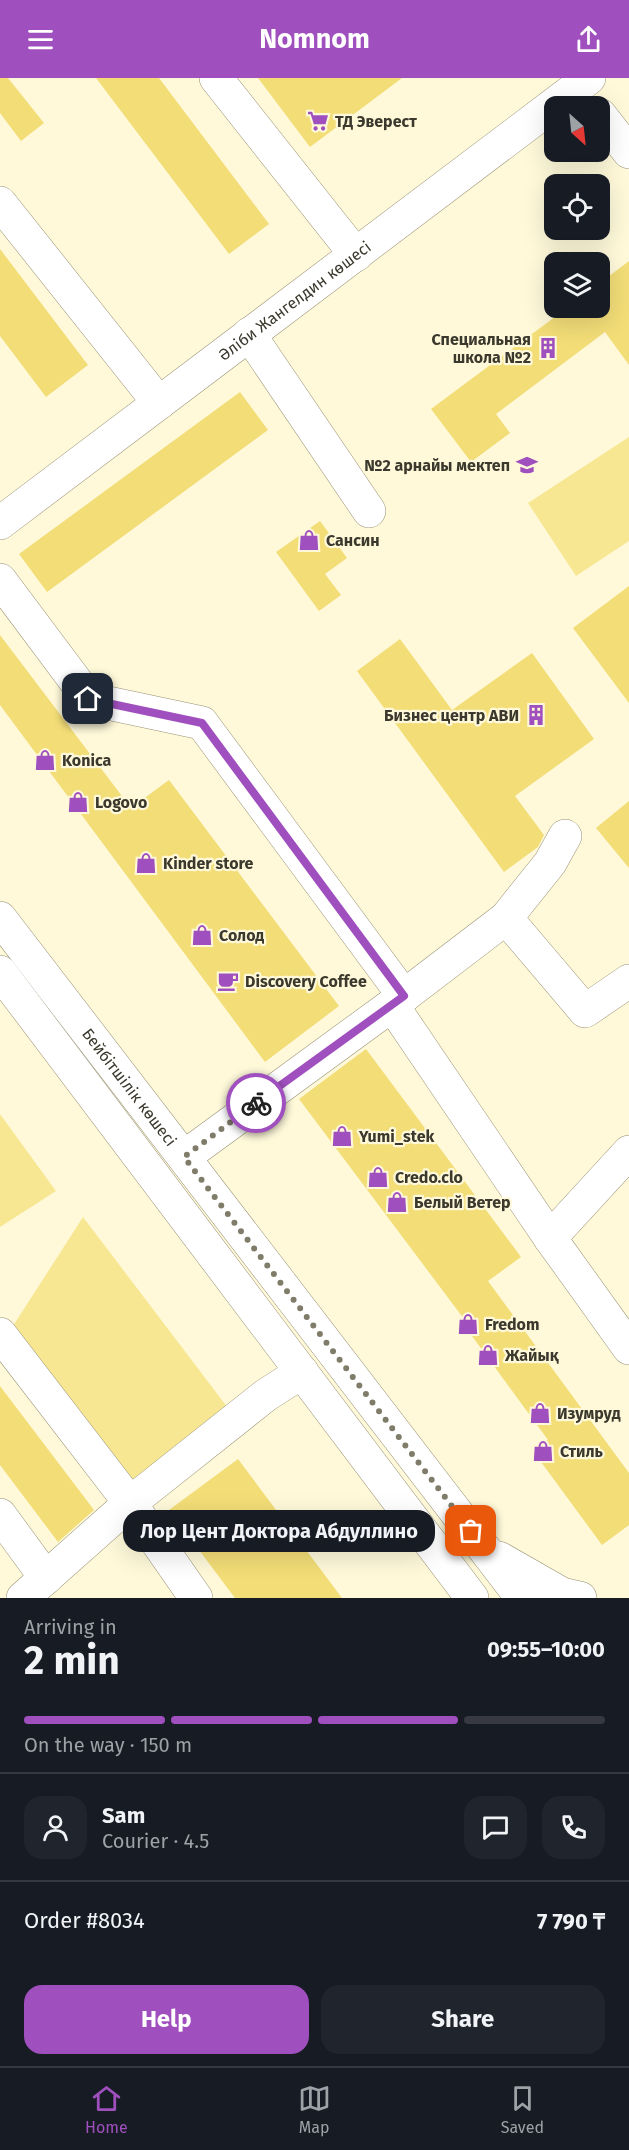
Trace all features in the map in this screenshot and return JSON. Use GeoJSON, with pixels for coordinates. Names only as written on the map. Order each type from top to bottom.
{"type":"FeatureCollection","features":[{"type":"Feature","properties":{"kind":"main road"},"geometry":{"type":"LineString","coordinates":[[216,78],[356,255]]}},
{"type":"Feature","properties":{"kind":"main road","name":"Әліби Жангелдин көшесі"},"geometry":{"type":"LineString","coordinates":[[1,520],[583,87]]}},
{"type":"Feature","properties":{"kind":"main road"},"geometry":{"type":"LineString","coordinates":[[610,128],[629,152]]}},
{"type":"Feature","properties":{"kind":"main road"},"geometry":{"type":"LineString","coordinates":[[0,203],[159,403]]}},
{"type":"Feature","properties":{"kind":"main road"},"geometry":{"type":"LineString","coordinates":[[249,334],[369,511]]}},
{"type":"Feature","properties":{"kind":"main road"},"geometry":{"type":"LineString","coordinates":[[0,580],[88,699],[202,723],[398,1001],[550,1238],[629,1348]]}},
{"type":"Feature","properties":{"kind":"main road"},"geometry":{"type":"LineString","coordinates":[[184,1157],[398,1001],[506,918],[550,863],[565,836]]}},
{"type":"Feature","properties":{"kind":"main road","name":"Бейбітшілік көшесі"},"geometry":{"type":"LineString","coordinates":[[0,918],[522,1598]]}},
{"type":"Feature","properties":{"kind":"main road"},"geometry":{"type":"LineString","coordinates":[[506,918],[585,1011],[629,981]]}},
{"type":"Feature","properties":{"kind":"main road","name":"Бейбітшілік көшесі"},"geometry":{"type":"LineString","coordinates":[[0,972],[472,1598]]}},
{"type":"Feature","properties":{"kind":"main road"},"geometry":{"type":"LineString","coordinates":[[550,1238],[629,1152]]}},
{"type":"Feature","properties":{"kind":"main road"},"geometry":{"type":"LineString","coordinates":[[0,1334],[130,1503],[195,1598]]}},
{"type":"Feature","properties":{"kind":"main road"},"geometry":{"type":"LineString","coordinates":[[0,1515],[34,1588],[130,1503],[266,1395],[302,1372]]}},
{"type":"Feature","properties":{"kind":"main road"},"geometry":{"type":"LineString","coordinates":[[485,1550],[562,1594],[580,1598]]}},
{"type":"Feature","properties":{"kind":"main road"},"geometry":{"type":"LineString","coordinates":[[448,1567],[463,1598]]}},
{"type":"Feature","properties":{"kind":"shaded area"},"geometry":{"type":"Polygon","coordinates":[[[629,437],[629,541],[576,576],[528,503],[629,437]]]}},
{"type":"Feature","properties":{"kind":"shaded area"},"geometry":{"type":"Polygon","coordinates":[[[0,1114],[56,1191],[0,1227],[0,1114]]]}},
{"type":"Feature","properties":{"kind":"shaded area"},"geometry":{"type":"Polygon","coordinates":[[[83,1217],[228,1408],[133,1485],[11,1329],[83,1217]]]}},
{"type":"Feature","properties":{"kind":"building"},"geometry":{"type":"Polygon","coordinates":[[[0,78],[8,78],[44,123],[21,141],[0,113],[0,78]]]}},
{"type":"Feature","properties":{"kind":"building"},"geometry":{"type":"Polygon","coordinates":[[[96,78],[159,78],[269,224],[229,254],[96,78]]]}},
{"type":"Feature","properties":{"kind":"building","name":"ТД Эверест"},"geometry":{"type":"Polygon","coordinates":[[[258,78],[402,78],[310,147],[258,78]]]}},
{"type":"Feature","properties":{"kind":"building"},"geometry":{"type":"Polygon","coordinates":[[[0,249],[88,365],[46,397],[0,336],[0,249]]]}},
{"type":"Feature","properties":{"kind":"building","name":"Специальная школа №2"},"geometry":{"type":"Polygon","coordinates":[[[629,261],[629,365],[605,332],[496,414],[510,433],[471,462],[431,409],[554,318],[610,318],[610,275],[629,261]]]}},
{"type":"Feature","properties":{"kind":"building"},"geometry":{"type":"Polygon","coordinates":[[[240,392],[268,430],[47,592],[19,554],[240,392]]]}},
{"type":"Feature","properties":{"kind":"building"},"geometry":{"type":"Polygon","coordinates":[[[320,521],[347,558],[325,574],[341,595],[319,611],[276,552],[320,521]]]}},
{"type":"Feature","properties":{"kind":"building"},"geometry":{"type":"Polygon","coordinates":[[[629,586],[629,703],[573,628],[629,586]]]}},
{"type":"Feature","properties":{"kind":"building"},"geometry":{"type":"Polygon","coordinates":[[[0,635],[131,808],[169,780],[339,1006],[265,1062],[0,705],[0,635]]]}},
{"type":"Feature","properties":{"kind":"building"},"geometry":{"type":"Polygon","coordinates":[[[400,639],[452,710],[532,653],[594,739],[515,796],[544,835],[538,847],[504,872],[357,671],[400,639]]]}},
{"type":"Feature","properties":{"kind":"building"},"geometry":{"type":"Polygon","coordinates":[[[629,801],[629,868],[596,828],[629,801]]]}},
{"type":"Feature","properties":{"kind":"building"},"geometry":{"type":"Polygon","coordinates":[[[366,1049],[521,1257],[488,1281],[629,1473],[629,1525],[602,1545],[533,1451],[548,1440],[461,1321],[464,1319],[299,1099],[366,1049]]]}},
{"type":"Feature","properties":{"kind":"building"},"geometry":{"type":"Polygon","coordinates":[[[0,1386],[94,1510],[58,1542],[0,1465],[0,1386]]]}},
{"type":"Feature","properties":{"kind":"building"},"geometry":{"type":"Polygon","coordinates":[[[238,1459],[342,1598],[235,1598],[169,1510],[238,1459]]]}},
{"type":"Feature","properties":{"kind":"way so far"},"geometry":{"type":"LineString","coordinates":[[256,1103],[184,1157],[471,1531]]}},
{"type":"Feature","properties":{"kind":"place","name":"ТД Эверест"},"geometry":{"type":"Point","coordinates":[318,121]}},
{"type":"Feature","properties":{"kind":"place","name":"Специальная школа №2"},"geometry":{"type":"Point","coordinates":[548,348]}},
{"type":"Feature","properties":{"kind":"place","name":"№2 арнайы мектеп"},"geometry":{"type":"Point","coordinates":[527,465]}},
{"type":"Feature","properties":{"kind":"place","name":"Сансин"},"geometry":{"type":"Point","coordinates":[309,540]}},
{"type":"Feature","properties":{"kind":"place","name":"Бизнес центр АВИ"},"geometry":{"type":"Point","coordinates":[536,715]}},
{"type":"Feature","properties":{"kind":"place","name":"Konica"},"geometry":{"type":"Point","coordinates":[45,760]}},
{"type":"Feature","properties":{"kind":"place","name":"Logovo"},"geometry":{"type":"Point","coordinates":[78,802]}},
{"type":"Feature","properties":{"kind":"place","name":"Kinder store"},"geometry":{"type":"Point","coordinates":[146,863]}},
{"type":"Feature","properties":{"kind":"place","name":"Солод"},"geometry":{"type":"Point","coordinates":[202,935]}},
{"type":"Feature","properties":{"kind":"place","name":"Discovery Coffee"},"geometry":{"type":"Point","coordinates":[228,981]}},
{"type":"Feature","properties":{"kind":"place","name":"Yumi_stek"},"geometry":{"type":"Point","coordinates":[342,1136]}},
{"type":"Feature","properties":{"kind":"place","name":"Credo.clo"},"geometry":{"type":"Point","coordinates":[378,1177]}},
{"type":"Feature","properties":{"kind":"place","name":"Белый Ветер"},"geometry":{"type":"Point","coordinates":[397,1202]}},
{"type":"Feature","properties":{"kind":"place","name":"Fredom"},"geometry":{"type":"Point","coordinates":[468,1324]}},
{"type":"Feature","properties":{"kind":"place","name":"Жайық"},"geometry":{"type":"Point","coordinates":[488,1355]}},
{"type":"Feature","properties":{"kind":"place","name":"Изумруд"},"geometry":{"type":"Point","coordinates":[540,1413]}},
{"type":"Feature","properties":{"kind":"place","name":"Стиль"},"geometry":{"type":"Point","coordinates":[543,1451]}},
{"type":"Feature","properties":{"kind":"place","name":"Лор Цент Доктора Абдуллино"},"geometry":{"type":"Point","coordinates":[471,1531]}},
{"type":"Feature","properties":{"kind":"route"},"geometry":{"type":"LineString","coordinates":[[88,699],[202,723],[404,996],[256,1103]]}}]}
